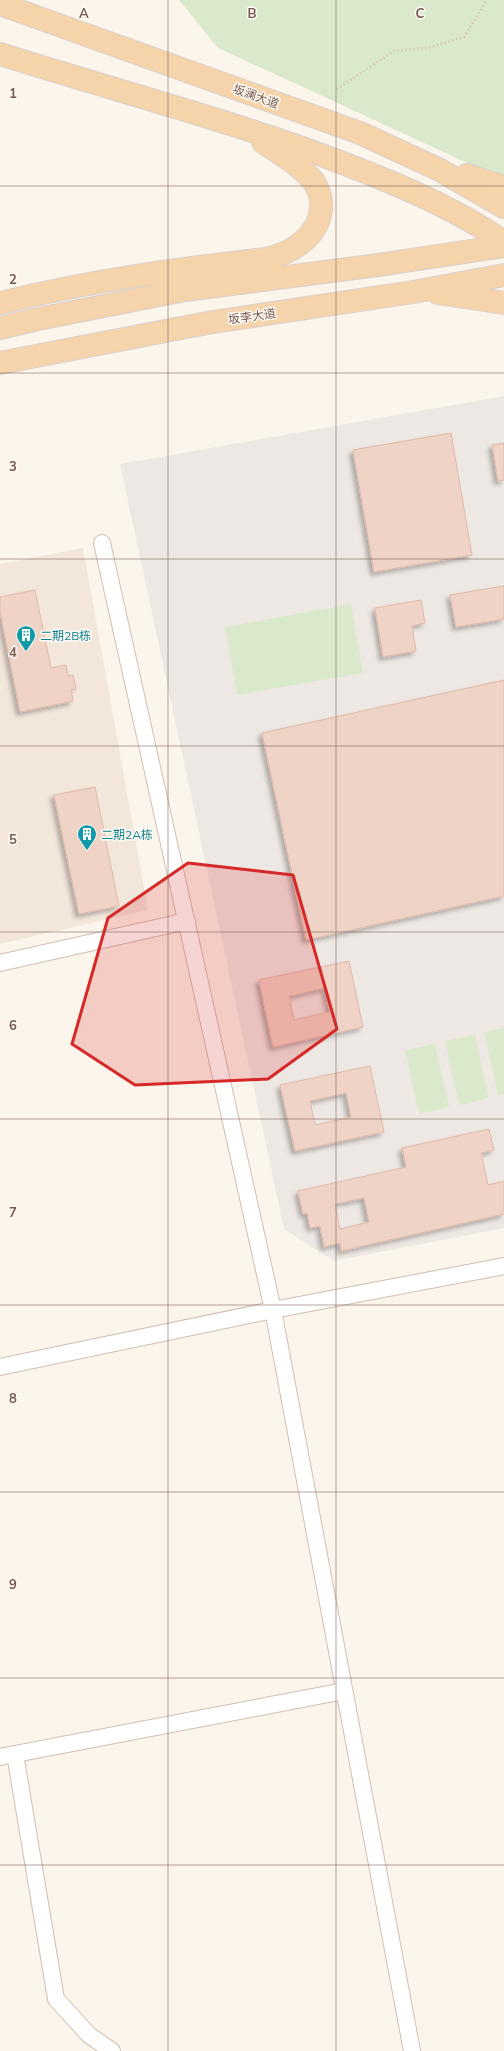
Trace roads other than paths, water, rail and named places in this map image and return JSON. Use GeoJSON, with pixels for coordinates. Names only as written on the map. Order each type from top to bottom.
{"type":"FeatureCollection","features":[{"type":"Feature","properties":{"kind":"main road","name":"坂澜大道"},"geometry":{"type":"LineString","coordinates":[[0,4],[360,133],[440,170],[504,207]]}},
{"type":"Feature","properties":{"kind":"main road"},"geometry":{"type":"LineString","coordinates":[[0,54],[240,127],[332,158],[386,180],[454,211],[504,242]]}},
{"type":"Feature","properties":{"kind":"main road"},"geometry":{"type":"LineString","coordinates":[[0,303],[142,274],[266,259],[279,256],[304,241],[313,232],[319,220],[320,195],[314,183],[292,162],[240,127]]}},
{"type":"Feature","properties":{"kind":"main road"},"geometry":{"type":"LineString","coordinates":[[406,154],[504,187]]}},
{"type":"Feature","properties":{"kind":"main road"},"geometry":{"type":"LineString","coordinates":[[0,328],[185,290],[378,265],[504,246]]}},
{"type":"Feature","properties":{"kind":"main road","name":"坂李大道"},"geometry":{"type":"LineString","coordinates":[[0,363],[207,323],[413,292],[504,275]]}},
{"type":"Feature","properties":{"kind":"main road"},"geometry":{"type":"LineString","coordinates":[[413,292],[440,293],[504,303]]}},
{"type":"Feature","properties":{"kind":"street"},"geometry":{"type":"LineString","coordinates":[[102,543],[273,1310],[412,2051]]}},
{"type":"Feature","properties":{"kind":"street"},"geometry":{"type":"LineString","coordinates":[[0,963],[187,921]]}},
{"type":"Feature","properties":{"kind":"street"},"geometry":{"type":"LineString","coordinates":[[0,1367],[273,1310],[504,1266]]}},
{"type":"Feature","properties":{"kind":"street"},"geometry":{"type":"LineString","coordinates":[[112,2051],[89,2035],[56,1999],[7,1756],[344,1691]]}},
{"type":"Feature","properties":{"kind":"place","name":"二期2B栋"},"geometry":{"type":"Point","coordinates":[26,652]}},
{"type":"Feature","properties":{"kind":"place","name":"二期2A栋"},"geometry":{"type":"Point","coordinates":[87,851]}}]}
